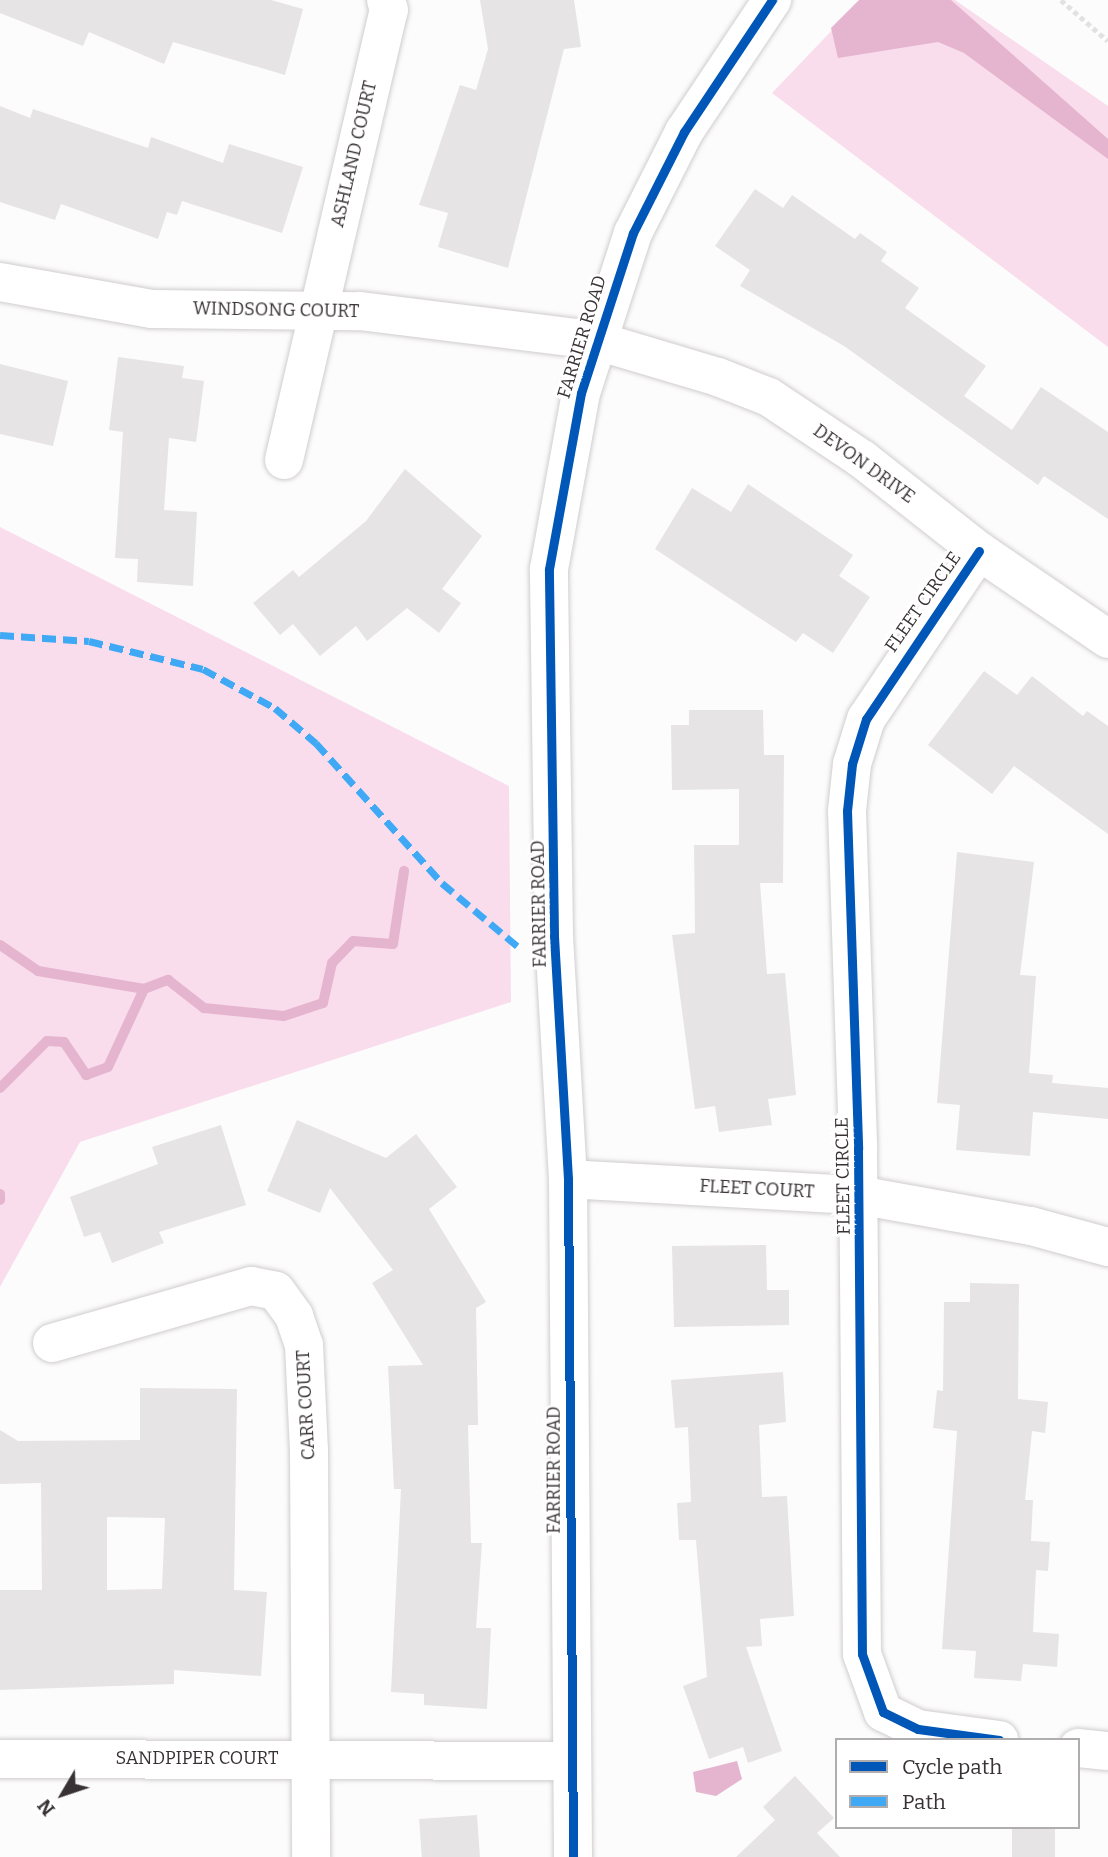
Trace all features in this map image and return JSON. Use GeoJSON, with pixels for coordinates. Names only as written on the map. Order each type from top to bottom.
{"type":"FeatureCollection","features":[{"type":"Feature","properties":{"kind":"street","name":"ASHLAND COURT"},"geometry":{"type":"LineString","coordinates":[[284,460],[389,10],[386,0]]}},
{"type":"Feature","properties":{"kind":"street","name":"FARRIER ROAD"},"geometry":{"type":"LineString","coordinates":[[573,1857],[568,1179],[554,935],[549,569],[594,340],[633,233],[684,132],[772,0]]}},
{"type":"Feature","properties":{"kind":"street","name":"WINDSONG COURT"},"geometry":{"type":"LineString","coordinates":[[0,282],[152,309],[318,308],[594,340]]}},
{"type":"Feature","properties":{"kind":"street","name":"DEVON DRIVE"},"geometry":{"type":"LineString","coordinates":[[594,340],[769,397],[862,459],[979,551],[1108,639]]}},
{"type":"Feature","properties":{"kind":"street","name":"FLEET CIRCLE"},"geometry":{"type":"LineString","coordinates":[[979,551],[889,678],[852,764],[867,1680],[883,1712],[918,1729],[984,1738]]}},
{"type":"Feature","properties":{"kind":"street","name":"FLEET COURT"},"geometry":{"type":"LineString","coordinates":[[568,1179],[858,1195],[1031,1226],[1108,1247]]}},
{"type":"Feature","properties":{"kind":"street","name":"CARR COURT"},"geometry":{"type":"LineString","coordinates":[[52,1343],[251,1286],[276,1291],[294,1316],[303,1345],[309,1450],[312,1857]]}},
{"type":"Feature","properties":{"kind":"street"},"geometry":{"type":"LineString","coordinates":[[1080,1748],[1108,1751]]}},
{"type":"Feature","properties":{"kind":"street","name":"SANDPIPER COURT"},"geometry":{"type":"LineString","coordinates":[[0,1759],[572,1761]]}},
{"type":"Feature","properties":{"kind":"path"},"geometry":{"type":"LineString","coordinates":[[1061,0],[1108,41]]}},
{"type":"Feature","properties":{"kind":"shaded area"},"geometry":{"type":"Polygon","coordinates":[[[859,0],[951,0],[1108,139],[1108,159],[964,53],[938,42],[838,58],[831,28],[859,0]]]}},
{"type":"Feature","properties":{"kind":"shaded area"},"geometry":{"type":"Polygon","coordinates":[[[861,0],[955,0],[1108,106],[1108,347],[772,93],[861,0]]]}},
{"type":"Feature","properties":{"kind":"shaded area"},"geometry":{"type":"Polygon","coordinates":[[[0,527],[509,786],[511,1002],[80,1142],[0,1287],[0,527]]]}},
{"type":"Feature","properties":{"kind":"shaded area"},"geometry":{"type":"Polygon","coordinates":[[[737,1761],[742,1779],[716,1796],[696,1792],[693,1772],[737,1761]]]}},
{"type":"Feature","properties":{"kind":"building"},"geometry":{"type":"Polygon","coordinates":[[[0,0],[271,0],[303,9],[285,75],[173,42],[164,64],[89,32],[83,46],[0,13],[0,0]]]}},
{"type":"Feature","properties":{"kind":"building"},"geometry":{"type":"Polygon","coordinates":[[[480,0],[574,0],[581,47],[564,49],[508,268],[438,247],[448,213],[419,205],[460,85],[476,90],[488,49],[480,0]]]}},
{"type":"Feature","properties":{"kind":"building"},"geometry":{"type":"Polygon","coordinates":[[[0,106],[30,118],[33,109],[148,148],[151,137],[223,163],[229,144],[303,167],[282,233],[182,201],[177,215],[167,212],[158,239],[61,204],[55,220],[0,202],[0,106]]]}},
{"type":"Feature","properties":{"kind":"building"},"geometry":{"type":"Polygon","coordinates":[[[755,189],[783,208],[792,195],[855,239],[860,233],[887,252],[881,261],[919,288],[905,308],[986,366],[964,396],[1012,430],[1041,387],[1108,432],[1108,519],[1044,476],[1038,485],[844,346],[740,286],[750,270],[715,246],[755,189]]]}},
{"type":"Feature","properties":{"kind":"building"},"geometry":{"type":"Polygon","coordinates":[[[118,357],[184,366],[182,378],[204,381],[196,442],[169,438],[164,510],[197,512],[193,586],[137,582],[138,559],[115,558],[123,432],[109,430],[118,357]]]}},
{"type":"Feature","properties":{"kind":"building"},"geometry":{"type":"Polygon","coordinates":[[[0,364],[68,381],[53,446],[0,434],[0,364]]]}},
{"type":"Feature","properties":{"kind":"building"},"geometry":{"type":"Polygon","coordinates":[[[405,469],[482,536],[442,589],[461,603],[439,633],[407,608],[367,641],[356,626],[320,656],[293,624],[280,635],[253,603],[293,570],[299,577],[366,521],[405,469]]]}},
{"type":"Feature","properties":{"kind":"building"},"geometry":{"type":"Polygon","coordinates":[[[748,484],[853,555],[839,576],[870,597],[833,653],[803,633],[796,642],[655,549],[692,488],[731,512],[748,484]]]}},
{"type":"Feature","properties":{"kind":"building"},"geometry":{"type":"Polygon","coordinates":[[[984,671],[1017,695],[1032,676],[1083,716],[1087,711],[1108,726],[1108,834],[1014,766],[992,794],[928,745],[984,671]]]}},
{"type":"Feature","properties":{"kind":"building"},"geometry":{"type":"Polygon","coordinates":[[[689,710],[763,710],[764,755],[784,755],[783,883],[760,883],[767,974],[785,973],[796,1095],[768,1099],[772,1125],[719,1132],[715,1106],[695,1109],[672,935],[695,933],[694,845],[739,845],[739,789],[672,790],[671,725],[689,725],[689,710]]]}},
{"type":"Feature","properties":{"kind":"building"},"geometry":{"type":"Polygon","coordinates":[[[957,852],[1034,862],[1020,975],[1036,976],[1029,1073],[1053,1075],[1052,1083],[1108,1088],[1108,1119],[1033,1112],[1030,1156],[956,1150],[960,1105],[937,1103],[957,852]]]}},
{"type":"Feature","properties":{"kind":"building"},"geometry":{"type":"Polygon","coordinates":[[[297,1120],[386,1158],[416,1134],[457,1187],[429,1209],[486,1302],[476,1308],[478,1425],[468,1425],[471,1543],[482,1543],[476,1628],[491,1628],[487,1709],[424,1705],[424,1694],[391,1692],[401,1489],[394,1489],[388,1366],[423,1365],[372,1283],[393,1270],[330,1188],[320,1213],[267,1191],[297,1120]]]}},
{"type":"Feature","properties":{"kind":"building"},"geometry":{"type":"Polygon","coordinates":[[[221,1125],[246,1205],[159,1232],[164,1243],[112,1263],[100,1232],[84,1237],[70,1197],[158,1164],[152,1147],[221,1125]]]}},
{"type":"Feature","properties":{"kind":"building"},"geometry":{"type":"Polygon","coordinates":[[[766,1245],[767,1290],[789,1290],[789,1325],[674,1327],[672,1246],[766,1245]]]}},
{"type":"Feature","properties":{"kind":"building"},"geometry":{"type":"Polygon","coordinates":[[[970,1283],[1019,1284],[1018,1399],[1048,1402],[1045,1433],[1032,1431],[1025,1500],[1033,1500],[1031,1541],[1050,1542],[1048,1571],[1036,1570],[1033,1632],[1059,1634],[1057,1667],[1023,1664],[1021,1681],[974,1678],[976,1651],[942,1649],[957,1431],[933,1428],[937,1390],[943,1391],[944,1302],[970,1302],[970,1283]]]}},
{"type":"Feature","properties":{"kind":"building"},"geometry":{"type":"Polygon","coordinates":[[[783,1372],[786,1422],[759,1425],[762,1497],[787,1496],[794,1616],[760,1619],[762,1646],[746,1647],[782,1751],[748,1763],[743,1747],[709,1759],[683,1686],[707,1677],[696,1540],[679,1540],[677,1503],[691,1502],[688,1427],[675,1428],[671,1380],[783,1372]]]}},
{"type":"Feature","properties":{"kind":"building"},"geometry":{"type":"Polygon","coordinates":[[[140,1388],[237,1389],[234,1590],[267,1592],[261,1676],[174,1670],[174,1684],[0,1690],[0,1590],[42,1590],[41,1483],[0,1484],[0,1430],[18,1441],[140,1440],[140,1388]],[[107,1517],[107,1590],[162,1589],[165,1518],[107,1517]]]}},
{"type":"Feature","properties":{"kind":"building"},"geometry":{"type":"Polygon","coordinates":[[[795,1776],[834,1818],[817,1833],[840,1857],[736,1857],[775,1820],[763,1807],[795,1776]]]}},
{"type":"Feature","properties":{"kind":"building"},"geometry":{"type":"Polygon","coordinates":[[[477,1815],[480,1857],[422,1857],[419,1819],[477,1815]]]}},
{"type":"Feature","properties":{"kind":"building"},"geometry":{"type":"Polygon","coordinates":[[[1012,1829],[1055,1829],[1055,1857],[1012,1857],[1012,1829]]]}},
{"type":"Feature","properties":{"kind":"waterway"},"geometry":{"type":"LineString","coordinates":[[0,945],[38,971],[144,989],[168,980],[204,1008],[284,1016],[323,1003],[332,963],[353,941],[393,944],[404,871]]}},
{"type":"Feature","properties":{"kind":"waterway"},"geometry":{"type":"LineString","coordinates":[[0,1088],[47,1041],[64,1042],[86,1075],[108,1067],[144,989]]}},
{"type":"Feature","properties":{"kind":"waterway"},"geometry":{"type":"LineString","coordinates":[[0,1194],[0,1200]]}},
{"type":"Feature","properties":{"kind":"marked path"},"geometry":{"type":"LineString","coordinates":[[0,635],[89,641],[203,669],[275,708],[316,743],[442,883],[521,949]]}},
{"type":"Feature","properties":{"kind":"cycle path"},"geometry":{"type":"LineString","coordinates":[[573,1857],[568,1179],[554,935],[549,569],[581,393],[633,233],[684,132],[772,0]]}},
{"type":"Feature","properties":{"kind":"cycle path"},"geometry":{"type":"LineString","coordinates":[[979,551],[866,719],[852,764],[847,811],[858,1149],[862,1654],[883,1712],[918,1729],[984,1738]]}}]}
